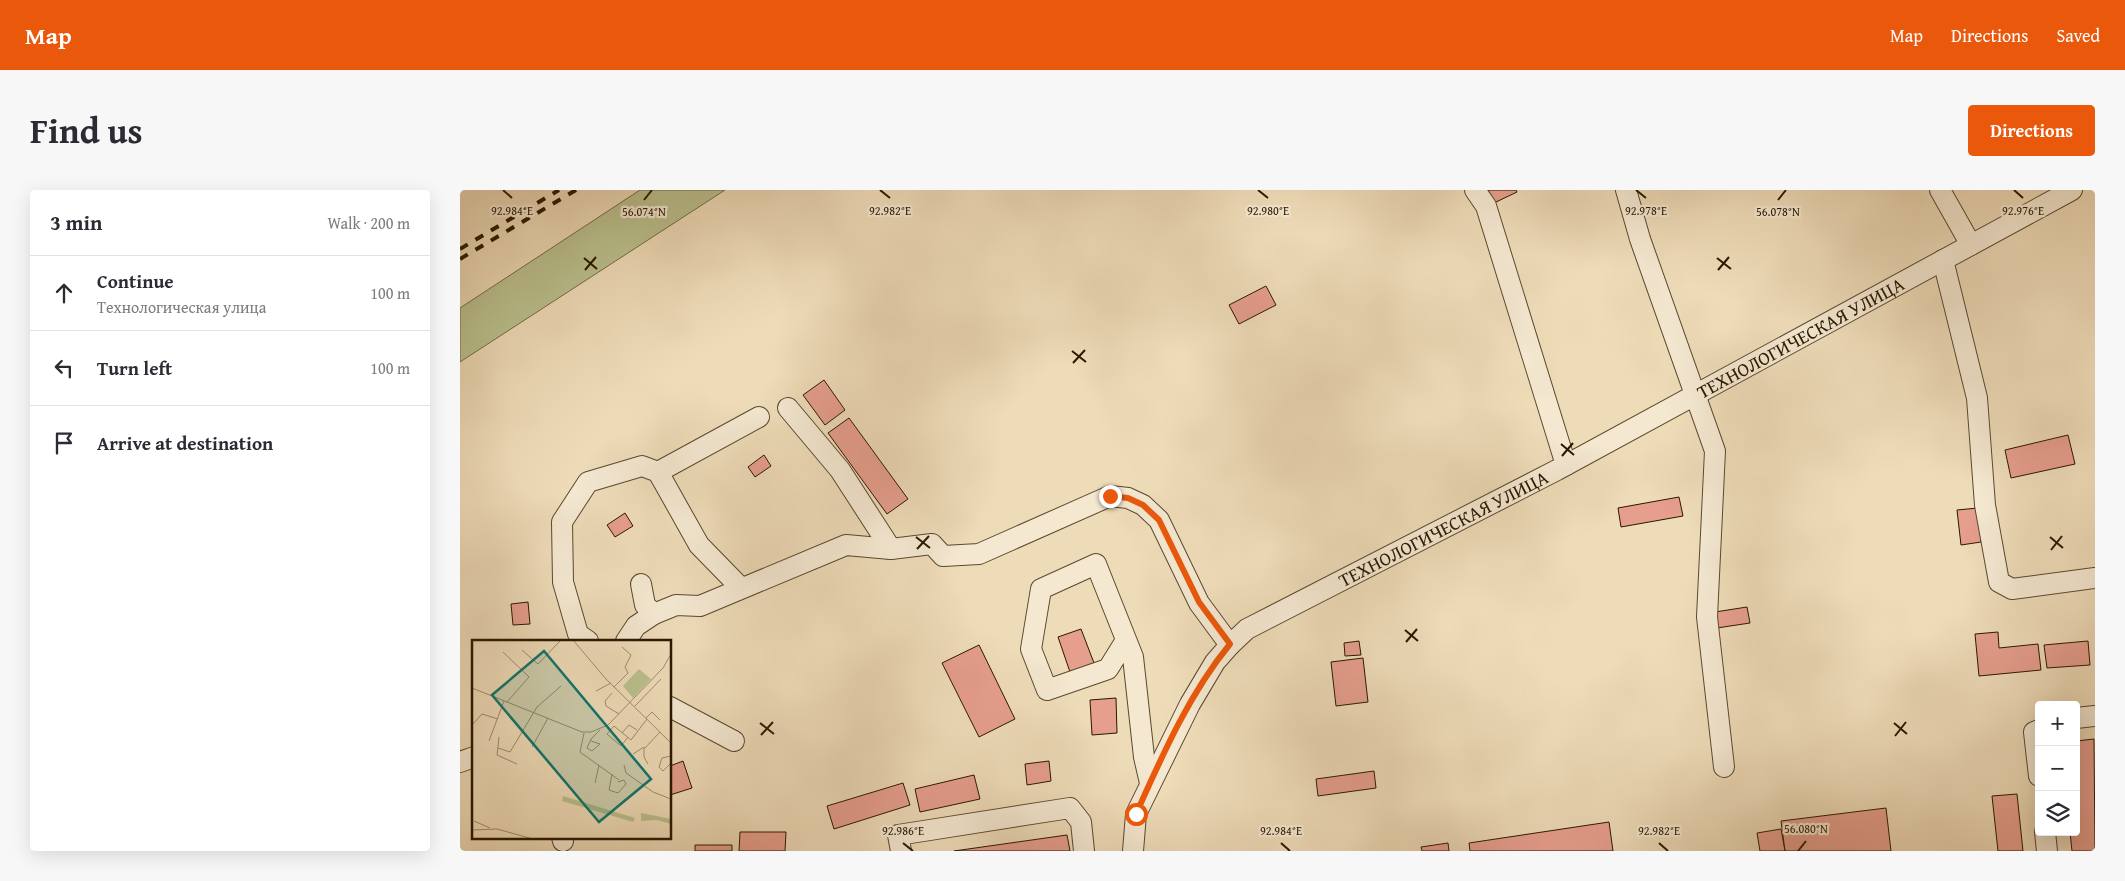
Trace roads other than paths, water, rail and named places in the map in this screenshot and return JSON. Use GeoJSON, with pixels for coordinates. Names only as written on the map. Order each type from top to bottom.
{"type":"FeatureCollection","features":[{"type":"Feature","properties":{"kind":"street"},"geometry":{"type":"LineString","coordinates":[[1475,190],[1486,206],[1566,465]]}},
{"type":"Feature","properties":{"kind":"street"},"geometry":{"type":"LineString","coordinates":[[1626,190],[1640,239],[1715,451],[1708,617],[1724,767]]}},
{"type":"Feature","properties":{"kind":"street"},"geometry":{"type":"LineString","coordinates":[[1940,190],[1971,245]]}},
{"type":"Feature","properties":{"kind":"street","name":"ТЕХНОЛОГИЧЕСКАЯ УЛИЦА"},"geometry":{"type":"LineString","coordinates":[[1133,851],[1136,814],[1150,782],[1190,704],[1215,662],[1230,644],[1247,629],[1566,465],[2072,190]]}},
{"type":"Feature","properties":{"kind":"street"},"geometry":{"type":"LineString","coordinates":[[1943,260],[1977,398],[1985,504],[1999,582],[2012,589],[2095,578]]}},
{"type":"Feature","properties":{"kind":"street"},"geometry":{"type":"LineString","coordinates":[[788,408],[840,470],[891,548]]}},
{"type":"Feature","properties":{"kind":"street"},"geometry":{"type":"LineString","coordinates":[[658,472],[759,417]]}},
{"type":"Feature","properties":{"kind":"street"},"geometry":{"type":"LineString","coordinates":[[587,640],[578,634],[563,582],[562,522],[588,482],[642,466],[658,472],[699,545],[741,588]]}},
{"type":"Feature","properties":{"kind":"street"},"geometry":{"type":"LineString","coordinates":[[627,640],[636,626],[654,614],[676,605],[700,606],[846,544],[891,548],[932,544],[943,556],[979,554],[1110,496],[1128,498],[1143,505],[1159,520],[1199,602],[1230,644]]}},
{"type":"Feature","properties":{"kind":"street"},"geometry":{"type":"LineString","coordinates":[[1126,640],[1108,669],[1048,690],[1031,649],[1041,589],[1096,564],[1134,657],[1144,757],[1150,782]]}},
{"type":"Feature","properties":{"kind":"street"},"geometry":{"type":"LineString","coordinates":[[641,584],[645,605],[654,614]]}},
{"type":"Feature","properties":{"kind":"street"},"geometry":{"type":"LineString","coordinates":[[671,708],[734,741]]}},
{"type":"Feature","properties":{"kind":"street"},"geometry":{"type":"LineString","coordinates":[[2080,718],[2095,716]]}},
{"type":"Feature","properties":{"kind":"street"},"geometry":{"type":"LineString","coordinates":[[460,762],[472,758]]}},
{"type":"Feature","properties":{"kind":"street"},"geometry":{"type":"LineString","coordinates":[[900,851],[898,835],[1070,808],[1081,822],[1084,851]]}},
{"type":"Feature","properties":{"kind":"street"},"geometry":{"type":"LineString","coordinates":[[2045,836],[2047,851]]}},
{"type":"Feature","properties":{"kind":"railway"},"geometry":{"type":"LineString","coordinates":[[460,249],[559,190]]}},
{"type":"Feature","properties":{"kind":"railway"},"geometry":{"type":"LineString","coordinates":[[460,259],[576,190]]}}]}
